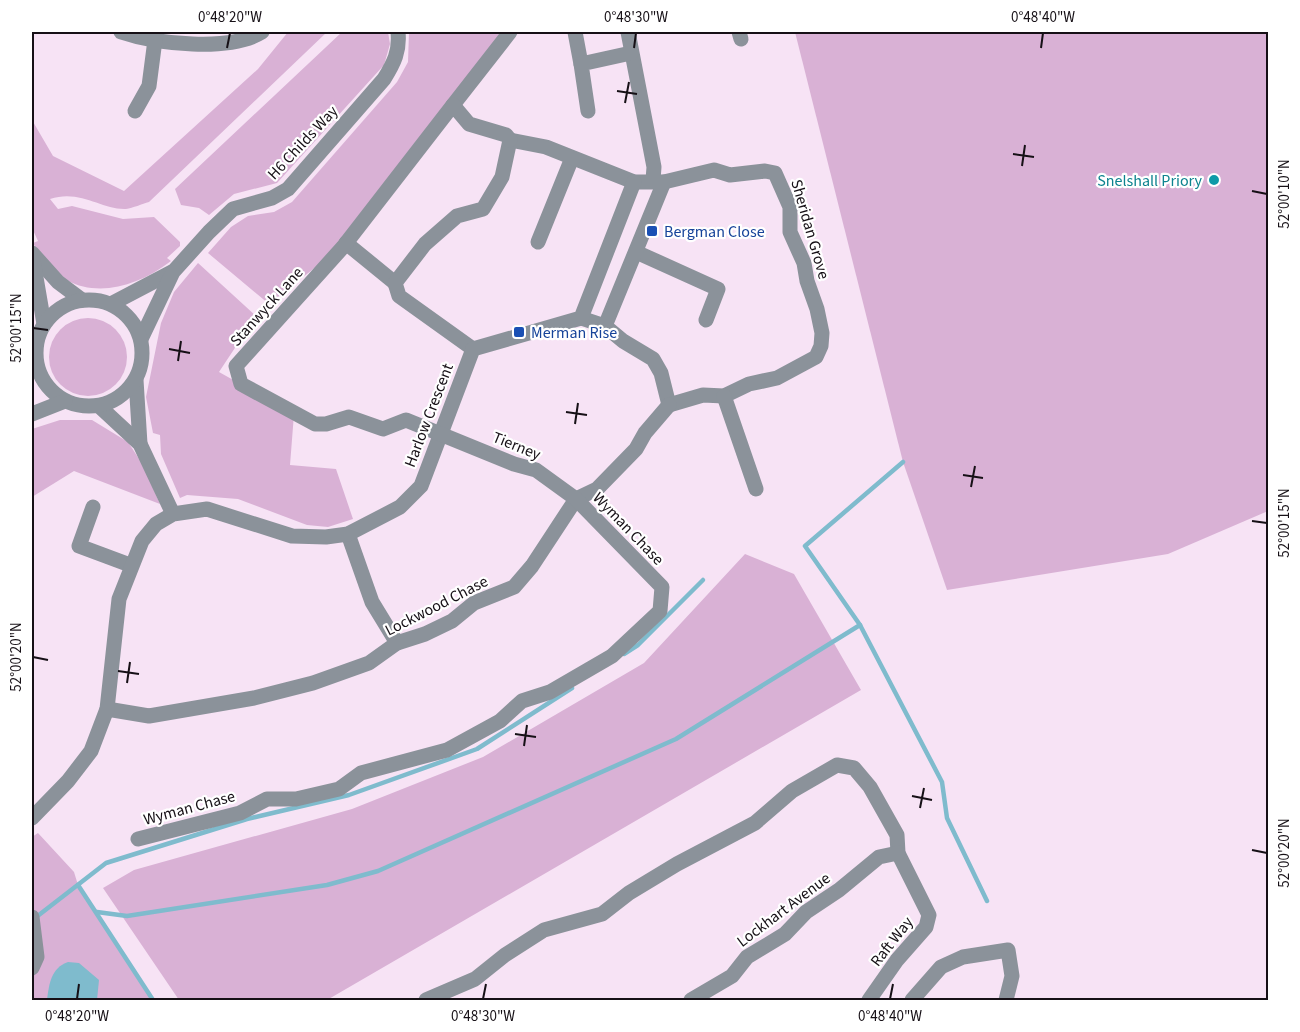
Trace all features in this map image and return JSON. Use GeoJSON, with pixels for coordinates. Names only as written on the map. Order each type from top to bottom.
{"type":"FeatureCollection","features":[{"type":"Feature","properties":{"kind":"street"},"geometry":{"type":"LineString","coordinates":[[121,32],[155,40],[229,43],[253,37],[262,32]]}},
{"type":"Feature","properties":{"kind":"street","name":"H6 Childs Way"},"geometry":{"type":"LineString","coordinates":[[141,339],[176,269],[209,232],[233,209],[273,198],[288,189],[384,79],[396,60],[398,32]]}},
{"type":"Feature","properties":{"kind":"street","name":"Stanwyck Lane"},"geometry":{"type":"LineString","coordinates":[[440,432],[406,420],[383,429],[349,417],[326,424],[315,424],[241,384],[236,366],[346,243],[510,32]]}},
{"type":"Feature","properties":{"kind":"street"},"geometry":{"type":"LineString","coordinates":[[575,32],[588,111]]}},
{"type":"Feature","properties":{"kind":"street"},"geometry":{"type":"LineString","coordinates":[[605,326],[636,252],[659,181],[654,167],[628,32]]}},
{"type":"Feature","properties":{"kind":"street"},"geometry":{"type":"LineString","coordinates":[[133,113],[149,86],[155,40]]}},
{"type":"Feature","properties":{"kind":"street"},"geometry":{"type":"LineString","coordinates":[[581,64],[631,53]]}},
{"type":"Feature","properties":{"kind":"street"},"geometry":{"type":"LineString","coordinates":[[453,105],[469,124],[506,135],[510,140],[546,147],[634,182],[659,181]]}},
{"type":"Feature","properties":{"kind":"street"},"geometry":{"type":"LineString","coordinates":[[395,284],[425,244],[457,216],[483,209],[502,177],[510,140]]}},
{"type":"Feature","properties":{"kind":"street"},"geometry":{"type":"LineString","coordinates":[[538,242],[572,158]]}},
{"type":"Feature","properties":{"kind":"street","name":"Sheridan Grove"},"geometry":{"type":"LineString","coordinates":[[659,181],[714,170],[730,175],[765,171],[774,173],[790,207],[790,232],[804,263],[822,333],[821,346],[816,357],[777,378],[749,384],[724,396],[703,395],[669,405]]}},
{"type":"Feature","properties":{"kind":"street"},"geometry":{"type":"LineString","coordinates":[[634,182],[580,318],[605,326],[623,342],[653,359],[660,373],[669,405]]}},
{"type":"Feature","properties":{"kind":"street"},"geometry":{"type":"LineString","coordinates":[[346,243],[395,284],[399,296],[472,350]]}},
{"type":"Feature","properties":{"kind":"street"},"geometry":{"type":"LineString","coordinates":[[636,252],[721,282],[706,320]]}},
{"type":"Feature","properties":{"kind":"street"},"geometry":{"type":"LineString","coordinates":[[32,254],[58,282],[82,300]]}},
{"type":"Feature","properties":{"kind":"street"},"geometry":{"type":"LineString","coordinates":[[32,254],[44,324]]}},
{"type":"Feature","properties":{"kind":"street","name":"H6 Childs Way"},"geometry":{"type":"LineString","coordinates":[[111,304],[176,269]]}},
{"type":"Feature","properties":{"kind":"street"},"geometry":{"type":"LineString","coordinates":[[136,380],[126,392],[113,401],[99,406],[82,406],[65,401],[52,391],[34,368],[36,349],[44,324],[54,312],[67,304],[82,300],[97,300],[111,304],[124,312],[135,324],[143,353],[136,380],[140,444],[173,514]]}},
{"type":"Feature","properties":{"kind":"street","name":"Harlow Crescent"},"geometry":{"type":"LineString","coordinates":[[32,818],[68,781],[91,751],[107,709],[119,599],[130,565],[156,524],[173,514],[207,509],[292,536],[326,537],[348,534],[400,507],[421,486],[472,350],[580,318]]}},
{"type":"Feature","properties":{"kind":"street"},"geometry":{"type":"LineString","coordinates":[[724,396],[756,489]]}},
{"type":"Feature","properties":{"kind":"street"},"geometry":{"type":"LineString","coordinates":[[32,414],[65,401]]}},
{"type":"Feature","properties":{"kind":"street","name":"Lockwood Chase"},"geometry":{"type":"LineString","coordinates":[[107,709],[149,716],[254,698],[313,683],[369,663],[397,643],[425,634],[452,621],[474,603],[514,587],[532,566],[576,500],[597,489],[636,449],[645,434],[669,405]]}},
{"type":"Feature","properties":{"kind":"street"},"geometry":{"type":"LineString","coordinates":[[99,406],[140,444]]}},
{"type":"Feature","properties":{"kind":"street","name":"Tierney"},"geometry":{"type":"LineString","coordinates":[[440,432],[514,464],[536,470],[576,500]]}},
{"type":"Feature","properties":{"kind":"street","name":"Wyman Chase"},"geometry":{"type":"LineString","coordinates":[[138,839],[240,813],[267,799],[296,799],[339,789],[361,773],[447,750],[500,721],[522,701],[550,692],[612,656],[660,611],[662,587],[576,500]]}},
{"type":"Feature","properties":{"kind":"street"},"geometry":{"type":"LineString","coordinates":[[93,507],[79,546],[130,565]]}},
{"type":"Feature","properties":{"kind":"street"},"geometry":{"type":"LineString","coordinates":[[348,534],[372,602],[397,643]]}},
{"type":"Feature","properties":{"kind":"street","name":"Raft Way"},"geometry":{"type":"LineString","coordinates":[[426,1000],[475,979],[505,955],[544,930],[602,914],[676,864],[755,823],[792,791],[837,765],[854,768],[870,787],[897,835],[898,853],[928,915],[927,927],[897,960],[869,1000]]}},
{"type":"Feature","properties":{"kind":"street","name":"Lockhart Avenue"},"geometry":{"type":"LineString","coordinates":[[692,1000],[732,976],[747,957],[785,934],[806,912],[839,890],[879,856],[898,853]]}},
{"type":"Feature","properties":{"kind":"street"},"geometry":{"type":"LineString","coordinates":[[32,968],[37,957],[33,924]]}},
{"type":"Feature","properties":{"kind":"street"},"geometry":{"type":"LineString","coordinates":[[912,1000],[941,967],[963,957],[1008,950],[1012,976],[1006,1000]]}},
{"type":"Feature","properties":{"kind":"shaded area"},"geometry":{"type":"Polygon","coordinates":[[[288,32],[327,32],[149,202],[126,209],[71,196],[50,199],[58,209],[72,206],[123,219],[154,217],[180,242],[180,246],[167,258],[171,261],[134,282],[115,287],[96,288],[78,285],[61,277],[46,263],[33,243],[38,241],[32,228],[32,120],[53,156],[124,191],[258,69],[288,32]]]}},
{"type":"Feature","properties":{"kind":"shaded area"},"geometry":{"type":"Polygon","coordinates":[[[342,32],[388,32],[390,44],[384,65],[277,183],[234,194],[209,215],[199,208],[181,205],[175,189],[342,32]]]}},
{"type":"Feature","properties":{"kind":"shaded area"},"geometry":{"type":"Polygon","coordinates":[[[409,32],[510,32],[346,243],[269,304],[208,253],[231,227],[248,216],[274,212],[292,202],[397,82],[408,62],[409,32]]]}},
{"type":"Feature","properties":{"kind":"shaded area"},"geometry":{"type":"Polygon","coordinates":[[[795,32],[1268,32],[1268,511],[1168,554],[947,590],[903,462],[795,32]]]}},
{"type":"Feature","properties":{"kind":"shaded area"},"geometry":{"type":"Polygon","coordinates":[[[198,263],[256,316],[219,372],[294,414],[290,465],[336,469],[353,519],[328,527],[307,525],[238,499],[187,495],[180,498],[161,454],[160,435],[153,433],[146,397],[161,323],[174,292],[198,263]]]}},
{"type":"Feature","properties":{"kind":"shaded area"},"geometry":{"type":"Polygon","coordinates":[[[88,318],[103,321],[116,329],[124,342],[127,357],[124,372],[116,385],[103,393],[88,396],[73,393],[60,385],[52,372],[49,357],[52,342],[60,329],[73,321],[88,318]]]}},
{"type":"Feature","properties":{"kind":"shaded area"},"geometry":{"type":"Polygon","coordinates":[[[60,420],[92,420],[128,442],[143,465],[160,504],[74,471],[32,497],[32,429],[60,420]]]}},
{"type":"Feature","properties":{"kind":"shaded area"},"geometry":{"type":"Polygon","coordinates":[[[745,554],[794,574],[861,690],[327,1000],[179,1000],[103,888],[134,870],[352,809],[483,757],[644,663],[745,554]]]}},
{"type":"Feature","properties":{"kind":"shaded area"},"geometry":{"type":"Polygon","coordinates":[[[38,833],[74,872],[78,885],[153,1000],[32,1000],[32,837],[38,833]]]}},
{"type":"Feature","properties":{"kind":"water"},"geometry":{"type":"Polygon","coordinates":[[[68,962],[79,963],[99,980],[97,1000],[47,1000],[54,972],[68,962]]]}},
{"type":"Feature","properties":{"kind":"waterway"},"geometry":{"type":"LineString","coordinates":[[903,462],[805,546],[860,625],[942,782],[947,818],[987,901]]}},
{"type":"Feature","properties":{"kind":"waterway"},"geometry":{"type":"LineString","coordinates":[[624,654],[638,645],[703,580]]}},
{"type":"Feature","properties":{"kind":"waterway"},"geometry":{"type":"LineString","coordinates":[[97,912],[127,916],[327,885],[378,871],[676,739],[860,625]]}},
{"type":"Feature","properties":{"kind":"waterway"},"geometry":{"type":"LineString","coordinates":[[35,918],[106,863],[247,819],[349,795],[477,749],[572,688]]}},
{"type":"Feature","properties":{"kind":"waterway"},"geometry":{"type":"LineString","coordinates":[[78,885],[153,1000]]}},
{"type":"Feature","properties":{"kind":"place","name":"Snelshall Priory"},"geometry":{"type":"Point","coordinates":[1214,180]}},
{"type":"Feature","properties":{"kind":"place","name":"Bergman Close"},"geometry":{"type":"Point","coordinates":[652,231]}},
{"type":"Feature","properties":{"kind":"place","name":"Merman Rise"},"geometry":{"type":"Point","coordinates":[519,332]}}]}
